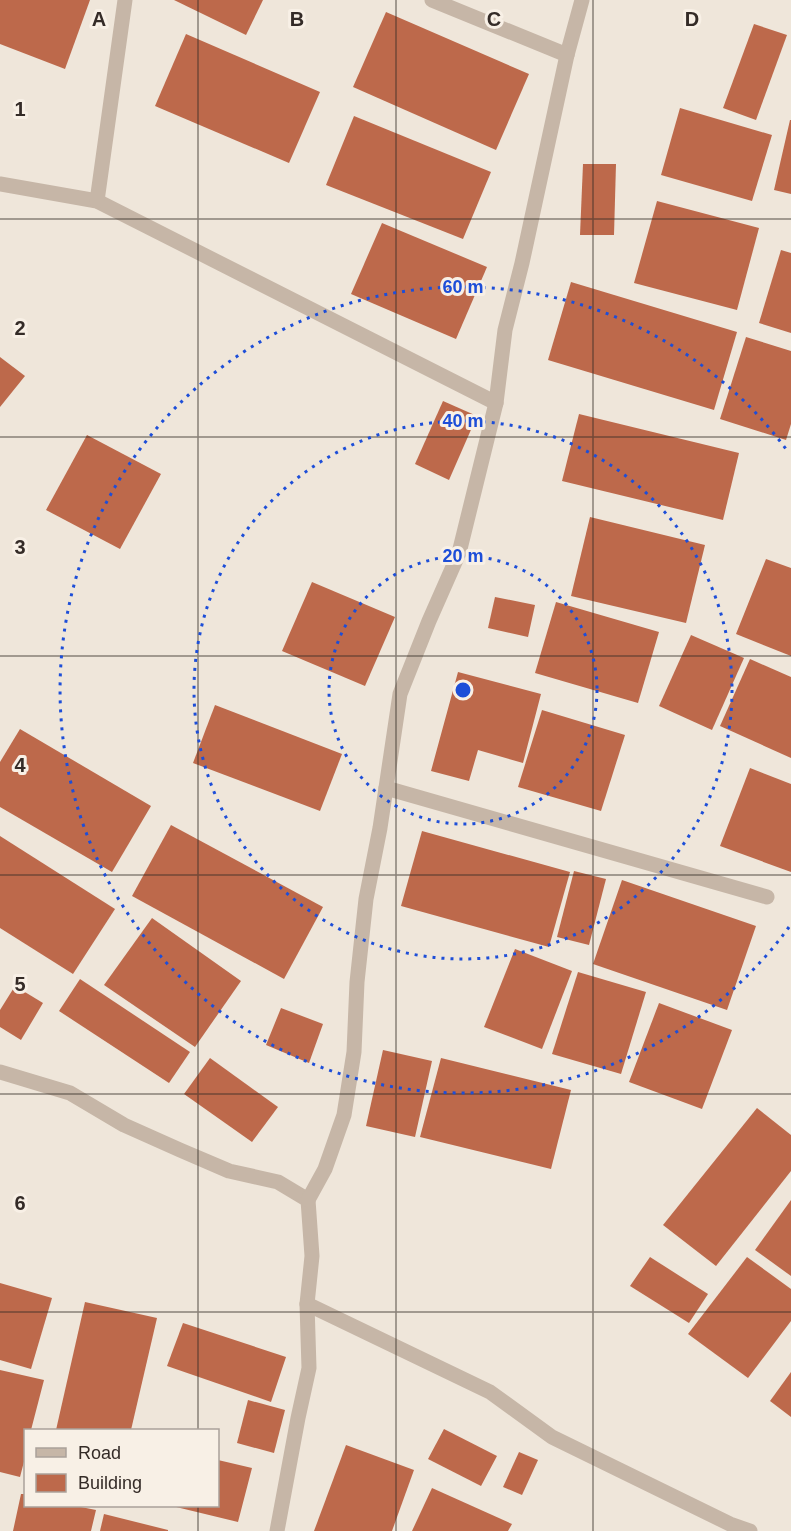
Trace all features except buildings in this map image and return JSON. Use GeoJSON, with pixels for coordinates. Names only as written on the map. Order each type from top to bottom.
{"type":"FeatureCollection","features":[{"type":"Feature","properties":{"kind":"street"},"geometry":{"type":"LineString","coordinates":[[97,201],[126,0]]}},
{"type":"Feature","properties":{"kind":"street"},"geometry":{"type":"LineString","coordinates":[[432,0],[567,55]]}},
{"type":"Feature","properties":{"kind":"street"},"geometry":{"type":"LineString","coordinates":[[277,1531],[309,1368],[307,1304],[312,1256],[308,1200],[325,1169],[344,1115],[354,1052],[357,982],[366,898],[386,788],[399,694],[459,553],[496,404],[505,330],[522,263],[567,55],[582,0]]}},
{"type":"Feature","properties":{"kind":"street"},"geometry":{"type":"LineString","coordinates":[[0,184],[97,201],[496,404]]}},
{"type":"Feature","properties":{"kind":"street"},"geometry":{"type":"LineString","coordinates":[[386,788],[767,897]]}},
{"type":"Feature","properties":{"kind":"street"},"geometry":{"type":"LineString","coordinates":[[0,1072],[70,1093],[124,1125],[229,1171],[278,1182],[308,1200]]}},
{"type":"Feature","properties":{"kind":"street"},"geometry":{"type":"LineString","coordinates":[[307,1304],[490,1392],[552,1437],[730,1524],[750,1531]]}}]}
